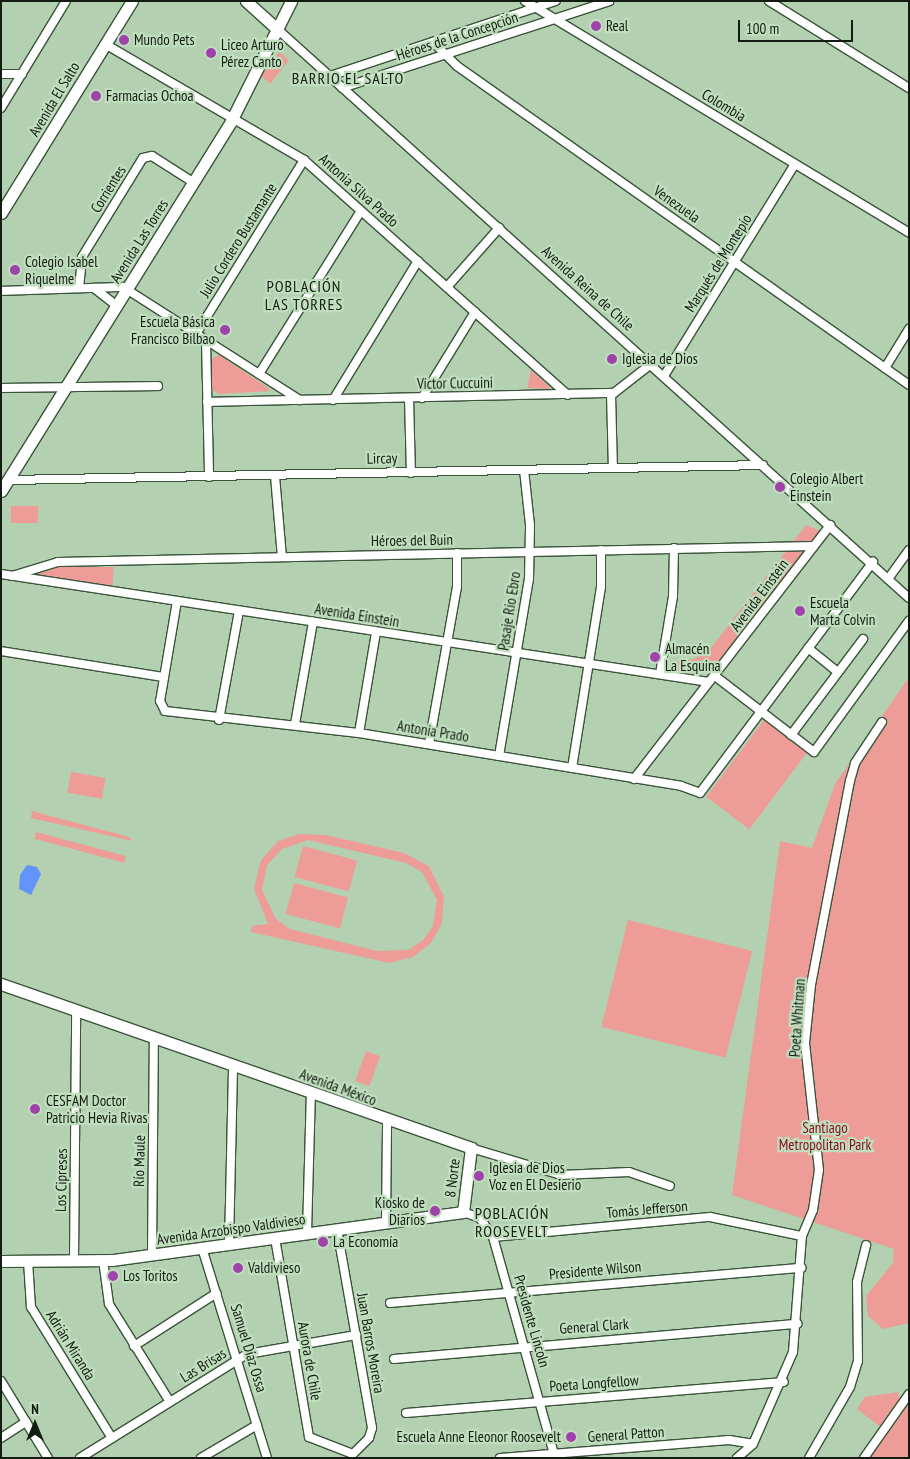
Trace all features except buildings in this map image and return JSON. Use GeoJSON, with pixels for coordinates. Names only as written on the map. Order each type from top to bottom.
{"type":"FeatureCollection","features":[{"type":"Feature","properties":{"kind":"street"},"geometry":{"type":"LineString","coordinates":[[1,108],[66,1]]}},
{"type":"Feature","properties":{"kind":"street","name":"Avenida El Salto"},"geometry":{"type":"LineString","coordinates":[[1,213],[132,1]]}},
{"type":"Feature","properties":{"kind":"street","name":"Avenida Reina de Chile"},"geometry":{"type":"LineString","coordinates":[[246,1],[873,562],[909,598]]}},
{"type":"Feature","properties":{"kind":"street","name":"Avenida Las Torres"},"geometry":{"type":"LineString","coordinates":[[1,491],[6,480],[117,306],[231,121],[275,27],[291,1]]}},
{"type":"Feature","properties":{"kind":"street","name":"Colombia"},"geometry":{"type":"LineString","coordinates":[[525,1],[909,233]]}},
{"type":"Feature","properties":{"kind":"street","name":"Héroes de la Concepción"},"geometry":{"type":"LineString","coordinates":[[330,76],[556,1]]}},
{"type":"Feature","properties":{"kind":"street","name":"Héroes de la Concepción"},"geometry":{"type":"LineString","coordinates":[[342,88],[609,1]]}},
{"type":"Feature","properties":{"kind":"street"},"geometry":{"type":"LineString","coordinates":[[769,1],[909,88]]}},
{"type":"Feature","properties":{"kind":"street","name":"Venezuela"},"geometry":{"type":"LineString","coordinates":[[433,42],[445,55],[909,385]]}},
{"type":"Feature","properties":{"kind":"street","name":"Antonia Silva Prado"},"geometry":{"type":"LineString","coordinates":[[105,44],[231,121],[304,160],[568,395]]}},
{"type":"Feature","properties":{"kind":"street"},"geometry":{"type":"LineString","coordinates":[[1,74],[22,74]]}},
{"type":"Feature","properties":{"kind":"street","name":"Corrientes"},"geometry":{"type":"LineString","coordinates":[[79,288],[82,257],[143,158],[152,156],[193,182]]}},
{"type":"Feature","properties":{"kind":"street","name":"Julio Cordero Bustamante"},"geometry":{"type":"LineString","coordinates":[[196,334],[304,160]]}},
{"type":"Feature","properties":{"kind":"street","name":"Marqués de Montepío"},"geometry":{"type":"LineString","coordinates":[[664,376],[795,164]]}},
{"type":"Feature","properties":{"kind":"street"},"geometry":{"type":"LineString","coordinates":[[259,374],[361,210]]}},
{"type":"Feature","properties":{"kind":"street"},"geometry":{"type":"LineString","coordinates":[[447,287],[499,228]]}},
{"type":"Feature","properties":{"kind":"street"},"geometry":{"type":"LineString","coordinates":[[333,400],[418,261]]}},
{"type":"Feature","properties":{"kind":"street"},"geometry":{"type":"LineString","coordinates":[[1,291],[79,288],[127,289],[300,400]]}},
{"type":"Feature","properties":{"kind":"street"},"geometry":{"type":"LineString","coordinates":[[94,288],[117,306]]}},
{"type":"Feature","properties":{"kind":"street"},"geometry":{"type":"LineString","coordinates":[[422,398],[475,312]]}},
{"type":"Feature","properties":{"kind":"street"},"geometry":{"type":"LineString","coordinates":[[885,368],[909,329]]}},
{"type":"Feature","properties":{"kind":"street"},"geometry":{"type":"LineString","coordinates":[[206,341],[208,477]]}},
{"type":"Feature","properties":{"kind":"street"},"geometry":{"type":"LineString","coordinates":[[613,468],[611,394],[651,364]]}},
{"type":"Feature","properties":{"kind":"street"},"geometry":{"type":"LineString","coordinates":[[1,388],[158,386]]}},
{"type":"Feature","properties":{"kind":"street","name":"Víctor Cuccuini"},"geometry":{"type":"LineString","coordinates":[[207,402],[611,394]]}},
{"type":"Feature","properties":{"kind":"street"},"geometry":{"type":"LineString","coordinates":[[410,398],[411,473]]}},
{"type":"Feature","properties":{"kind":"street","name":"Lircay"},"geometry":{"type":"LineString","coordinates":[[6,480],[275,476],[763,464]]}},
{"type":"Feature","properties":{"kind":"street","name":"Pasaje Río Ebro"},"geometry":{"type":"LineString","coordinates":[[499,756],[517,653],[530,551],[524,470]]}},
{"type":"Feature","properties":{"kind":"street"},"geometry":{"type":"LineString","coordinates":[[275,476],[282,557]]}},
{"type":"Feature","properties":{"kind":"street","name":"Avenida Einstein"},"geometry":{"type":"LineString","coordinates":[[634,779],[709,682],[716,676],[830,524]]}},
{"type":"Feature","properties":{"kind":"street","name":"Héroes del Buin"},"geometry":{"type":"LineString","coordinates":[[12,576],[58,562],[814,546]]}},
{"type":"Feature","properties":{"kind":"street"},"geometry":{"type":"LineString","coordinates":[[660,674],[674,585],[674,548]]}},
{"type":"Feature","properties":{"kind":"street"},"geometry":{"type":"LineString","coordinates":[[572,768],[587,663],[601,586],[601,550]]}},
{"type":"Feature","properties":{"kind":"street"},"geometry":{"type":"LineString","coordinates":[[888,579],[909,550]]}},
{"type":"Feature","properties":{"kind":"street"},"geometry":{"type":"LineString","coordinates":[[429,744],[457,586],[457,553]]}},
{"type":"Feature","properties":{"kind":"street"},"geometry":{"type":"LineString","coordinates":[[761,712],[873,562]]}},
{"type":"Feature","properties":{"kind":"street","name":"Avenida Einstein"},"geometry":{"type":"LineString","coordinates":[[1,574],[709,682]]}},
{"type":"Feature","properties":{"kind":"street"},"geometry":{"type":"LineString","coordinates":[[1,651],[164,677],[177,601]]}},
{"type":"Feature","properties":{"kind":"street"},"geometry":{"type":"LineString","coordinates":[[219,720],[238,611]]}},
{"type":"Feature","properties":{"kind":"street"},"geometry":{"type":"LineString","coordinates":[[716,676],[814,752],[909,621]]}},
{"type":"Feature","properties":{"kind":"street"},"geometry":{"type":"LineString","coordinates":[[295,724],[313,622]]}},
{"type":"Feature","properties":{"kind":"street"},"geometry":{"type":"LineString","coordinates":[[359,733],[376,632]]}},
{"type":"Feature","properties":{"kind":"street"},"geometry":{"type":"LineString","coordinates":[[791,735],[863,638]]}},
{"type":"Feature","properties":{"kind":"street"},"geometry":{"type":"LineString","coordinates":[[808,648],[838,672]]}},
{"type":"Feature","properties":{"kind":"street","name":"Antonia Prado"},"geometry":{"type":"LineString","coordinates":[[164,677],[161,708],[219,720],[295,724],[429,744],[634,779],[700,793],[761,712]]}},
{"type":"Feature","properties":{"kind":"street","name":"Poeta Whitman"},"geometry":{"type":"LineString","coordinates":[[737,1458],[753,1444],[784,1382],[797,1324],[802,1268],[802,1236],[814,1210],[819,1170],[805,1043],[811,986],[850,781],[855,763],[882,722]]}},
{"type":"Feature","properties":{"kind":"street","name":"Avenida México"},"geometry":{"type":"LineString","coordinates":[[1,984],[232,1064],[388,1121],[471,1148],[561,1175],[629,1172],[670,1186]]}},
{"type":"Feature","properties":{"kind":"street","name":"Los Cipreses"},"geometry":{"type":"LineString","coordinates":[[74,1261],[76,1010]]}},
{"type":"Feature","properties":{"kind":"street","name":"Río Maule"},"geometry":{"type":"LineString","coordinates":[[152,1255],[154,1038]]}},
{"type":"Feature","properties":{"kind":"street"},"geometry":{"type":"LineString","coordinates":[[229,1245],[232,1064]]}},
{"type":"Feature","properties":{"kind":"street"},"geometry":{"type":"LineString","coordinates":[[307,1233],[311,1093]]}},
{"type":"Feature","properties":{"kind":"street"},"geometry":{"type":"LineString","coordinates":[[386,1223],[388,1121]]}},
{"type":"Feature","properties":{"kind":"street","name":"8 Norte"},"geometry":{"type":"LineString","coordinates":[[463,1212],[471,1148]]}},
{"type":"Feature","properties":{"kind":"street","name":"Avenida Arzobispo Valdivieso"},"geometry":{"type":"LineString","coordinates":[[1,1261],[103,1260],[152,1255],[463,1212]]}},
{"type":"Feature","properties":{"kind":"street","name":"Presidente Lincoln"},"geometry":{"type":"LineString","coordinates":[[463,1212],[480,1218],[493,1237],[525,1345],[554,1455]]}},
{"type":"Feature","properties":{"kind":"street","name":"Tomás Jefferson"},"geometry":{"type":"LineString","coordinates":[[493,1237],[710,1217],[802,1236]]}},
{"type":"Feature","properties":{"kind":"street","name":"Juan Barros Moreira"},"geometry":{"type":"LineString","coordinates":[[337,1229],[372,1428],[369,1438],[354,1456]]}},
{"type":"Feature","properties":{"kind":"street","name":"Aurora de Chile"},"geometry":{"type":"LineString","coordinates":[[275,1238],[309,1438],[354,1456]]}},
{"type":"Feature","properties":{"kind":"street"},"geometry":{"type":"LineString","coordinates":[[809,1458],[850,1387],[858,1362],[857,1282],[866,1244]]}},
{"type":"Feature","properties":{"kind":"street","name":"Samuel Díaz Ossa"},"geometry":{"type":"LineString","coordinates":[[202,1248],[240,1358],[267,1458]]}},
{"type":"Feature","properties":{"kind":"street"},"geometry":{"type":"LineString","coordinates":[[103,1260],[108,1304],[170,1402]]}},
{"type":"Feature","properties":{"kind":"street","name":"Adrián Miranda"},"geometry":{"type":"LineString","coordinates":[[28,1261],[30,1304],[112,1438]]}},
{"type":"Feature","properties":{"kind":"street","name":"Presidente Wilson"},"geometry":{"type":"LineString","coordinates":[[390,1303],[509,1291],[802,1268]]}},
{"type":"Feature","properties":{"kind":"street"},"geometry":{"type":"LineString","coordinates":[[134,1346],[218,1293]]}},
{"type":"Feature","properties":{"kind":"street","name":"General Clark"},"geometry":{"type":"LineString","coordinates":[[394,1359],[525,1345],[797,1324]]}},
{"type":"Feature","properties":{"kind":"street","name":"Las Brisas"},"geometry":{"type":"LineString","coordinates":[[80,1458],[240,1358],[356,1335]]}},
{"type":"Feature","properties":{"kind":"street"},"geometry":{"type":"LineString","coordinates":[[1,1381],[48,1458]]}},
{"type":"Feature","properties":{"kind":"street","name":"Poeta Longfellow"},"geometry":{"type":"LineString","coordinates":[[406,1413],[784,1382]]}},
{"type":"Feature","properties":{"kind":"street"},"geometry":{"type":"LineString","coordinates":[[864,1458],[909,1394]]}},
{"type":"Feature","properties":{"kind":"street"},"geometry":{"type":"LineString","coordinates":[[1,1438],[26,1422]]}},
{"type":"Feature","properties":{"kind":"street"},"geometry":{"type":"LineString","coordinates":[[202,1458],[257,1425]]}},
{"type":"Feature","properties":{"kind":"street","name":"General Patton"},"geometry":{"type":"LineString","coordinates":[[500,1458],[729,1440],[753,1444]]}},
{"type":"Feature","properties":{"kind":"green space"},"geometry":{"type":"Polygon","coordinates":[[[279,52],[289,60],[270,83],[260,75],[279,52]]]}},
{"type":"Feature","properties":{"kind":"green space"},"geometry":{"type":"Polygon","coordinates":[[[219,355],[267,387],[270,391],[218,394],[212,389],[210,359],[219,355]]]}},
{"type":"Feature","properties":{"kind":"green space"},"geometry":{"type":"Polygon","coordinates":[[[531,370],[550,387],[549,389],[527,388],[531,370]]]}},
{"type":"Feature","properties":{"kind":"green space"},"geometry":{"type":"Polygon","coordinates":[[[11,506],[38,506],[38,523],[11,523],[11,506]]]}},
{"type":"Feature","properties":{"kind":"green space"},"geometry":{"type":"Polygon","coordinates":[[[806,525],[823,532],[712,673],[664,671],[666,663],[694,659],[711,648],[806,525]]]}},
{"type":"Feature","properties":{"kind":"green space"},"geometry":{"type":"Polygon","coordinates":[[[47,567],[114,567],[112,587],[30,574],[47,567]]]}},
{"type":"Feature","properties":{"kind":"green space","name":"Santiago Metropolitan Park"},"geometry":{"type":"Polygon","coordinates":[[[909,677],[909,1323],[883,1329],[868,1316],[866,1296],[893,1263],[894,1249],[732,1195],[780,841],[812,848],[835,784],[909,677]]]}},
{"type":"Feature","properties":{"kind":"green space"},"geometry":{"type":"Polygon","coordinates":[[[764,720],[807,752],[749,829],[706,797],[764,720]]]}},
{"type":"Feature","properties":{"kind":"green space"},"geometry":{"type":"Polygon","coordinates":[[[71,772],[105,778],[102,799],[67,793],[71,772]]]}},
{"type":"Feature","properties":{"kind":"green space"},"geometry":{"type":"Polygon","coordinates":[[[32,811],[129,837],[132,841],[31,818],[32,811]]]}},
{"type":"Feature","properties":{"kind":"green space"},"geometry":{"type":"Polygon","coordinates":[[[36,832],[126,856],[124,863],[34,839],[36,832]]]}},
{"type":"Feature","properties":{"kind":"green space"},"geometry":{"type":"Polygon","coordinates":[[[299,834],[326,835],[404,853],[429,866],[444,897],[442,923],[431,943],[413,957],[389,963],[251,932],[252,926],[268,924],[254,889],[261,860],[278,841],[299,834]],[[308,840],[282,849],[267,865],[262,890],[276,919],[290,929],[377,951],[408,950],[423,940],[433,926],[437,900],[422,872],[406,863],[308,840]]]}},
{"type":"Feature","properties":{"kind":"green space"},"geometry":{"type":"Polygon","coordinates":[[[303,846],[357,860],[349,891],[295,877],[303,846]]]}},
{"type":"Feature","properties":{"kind":"green space"},"geometry":{"type":"Polygon","coordinates":[[[294,883],[348,897],[340,928],[286,914],[294,883]]]}},
{"type":"Feature","properties":{"kind":"green space"},"geometry":{"type":"Polygon","coordinates":[[[628,920],[752,951],[726,1058],[601,1027],[628,920]]]}},
{"type":"Feature","properties":{"kind":"green space"},"geometry":{"type":"Polygon","coordinates":[[[366,1051],[380,1056],[369,1086],[355,1081],[366,1051]]]}},
{"type":"Feature","properties":{"kind":"green space"},"geometry":{"type":"Polygon","coordinates":[[[898,1392],[900,1407],[893,1415],[888,1413],[882,1428],[857,1409],[865,1397],[898,1392]]]}},
{"type":"Feature","properties":{"kind":"green space"},"geometry":{"type":"Polygon","coordinates":[[[909,1397],[909,1458],[866,1458],[902,1414],[909,1397]]]}},
{"type":"Feature","properties":{"kind":"water"},"geometry":{"type":"Polygon","coordinates":[[[27,865],[37,867],[41,874],[31,895],[19,889],[20,875],[27,865]]]}},
{"type":"Feature","properties":{"kind":"place","name":"Real"},"geometry":{"type":"Point","coordinates":[596,26]}},
{"type":"Feature","properties":{"kind":"place","name":"Mundo Pets"},"geometry":{"type":"Point","coordinates":[124,40]}},
{"type":"Feature","properties":{"kind":"place","name":"Liceo Arturo Pérez Canto"},"geometry":{"type":"Point","coordinates":[211,53]}},
{"type":"Feature","properties":{"kind":"place","name":"Farmacias Ochoa"},"geometry":{"type":"Point","coordinates":[96,96]}},
{"type":"Feature","properties":{"kind":"place","name":"Colegio Isabel Riquelme"},"geometry":{"type":"Point","coordinates":[15,270]}},
{"type":"Feature","properties":{"kind":"place","name":"Escuela Básica Francisco Bilbao"},"geometry":{"type":"Point","coordinates":[225,330]}},
{"type":"Feature","properties":{"kind":"place","name":"Iglesia de Dios"},"geometry":{"type":"Point","coordinates":[612,359]}},
{"type":"Feature","properties":{"kind":"place","name":"Colegio Albert Einstein"},"geometry":{"type":"Point","coordinates":[780,487]}},
{"type":"Feature","properties":{"kind":"place","name":"Escuela Marta Colvin"},"geometry":{"type":"Point","coordinates":[800,611]}},
{"type":"Feature","properties":{"kind":"place","name":"Almacén La Esquina"},"geometry":{"type":"Point","coordinates":[655,657]}},
{"type":"Feature","properties":{"kind":"place","name":"CESFAM Doctor Patricio Hevia Rivas"},"geometry":{"type":"Point","coordinates":[35,1109]}},
{"type":"Feature","properties":{"kind":"place","name":"Iglesia de Dios Voz en El Desierio"},"geometry":{"type":"Point","coordinates":[479,1176]}},
{"type":"Feature","properties":{"kind":"place","name":"Kiosko de Diarios"},"geometry":{"type":"Point","coordinates":[435,1211]}},
{"type":"Feature","properties":{"kind":"place","name":"La Economía"},"geometry":{"type":"Point","coordinates":[323,1242]}},
{"type":"Feature","properties":{"kind":"place","name":"Valdivieso"},"geometry":{"type":"Point","coordinates":[238,1268]}},
{"type":"Feature","properties":{"kind":"place","name":"Los Toritos"},"geometry":{"type":"Point","coordinates":[113,1276]}},
{"type":"Feature","properties":{"kind":"place","name":"Escuela Anne Eleonor Roosevelt"},"geometry":{"type":"Point","coordinates":[571,1437]}},
{"type":"Feature","properties":{"kind":"district","name":"BARRIO EL SALTO"},"geometry":{"type":"Point","coordinates":[348,78]}},
{"type":"Feature","properties":{"kind":"district","name":"POBLACIÓN LAS TORRES"},"geometry":{"type":"Point","coordinates":[304,295]}},
{"type":"Feature","properties":{"kind":"district","name":"POBLACIÓN ROOSEVELT"},"geometry":{"type":"Point","coordinates":[512,1222]}}]}
